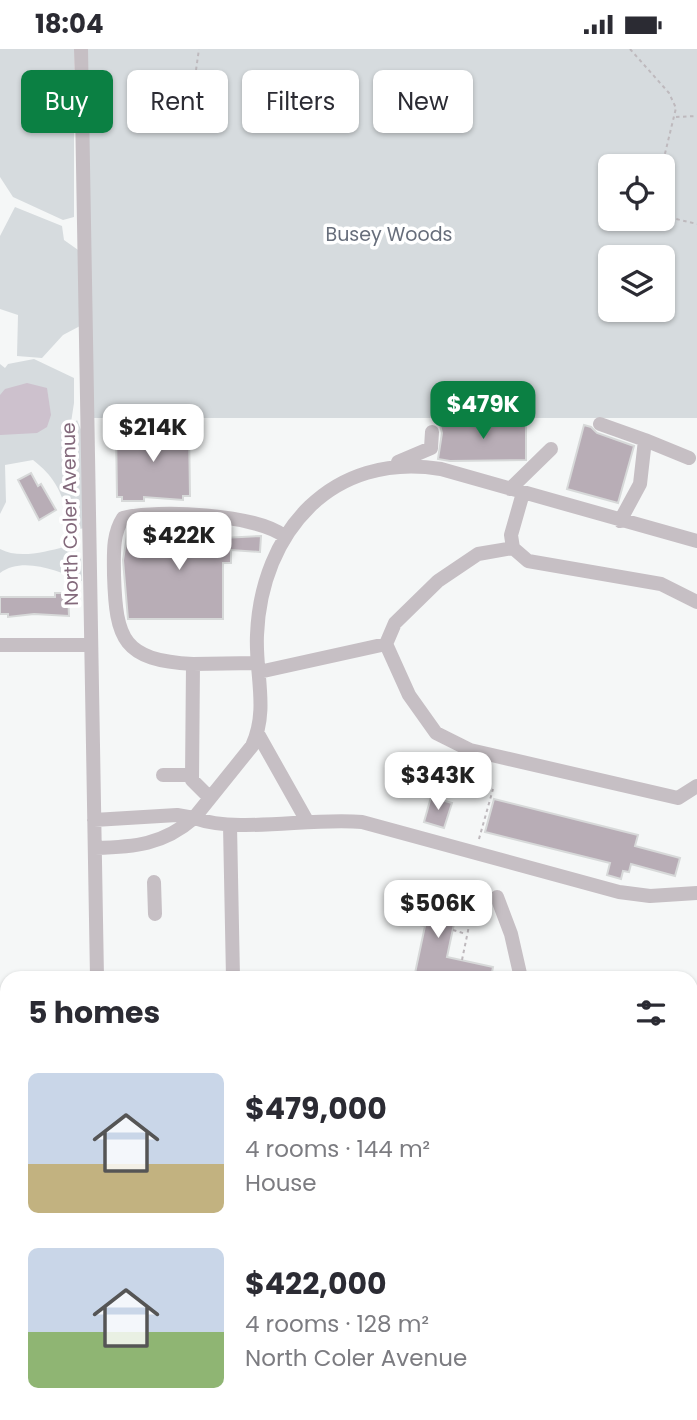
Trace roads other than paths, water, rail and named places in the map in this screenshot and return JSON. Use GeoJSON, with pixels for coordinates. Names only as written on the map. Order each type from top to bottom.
{"type":"FeatureCollection","features":[{"type":"Feature","properties":{"kind":"street","name":"North Coler Avenue"},"geometry":{"type":"LineString","coordinates":[[81,49],[97,971]]}},
{"type":"Feature","properties":{"kind":"street"},"geometry":{"type":"LineString","coordinates":[[600,424],[689,458]]}},
{"type":"Feature","properties":{"kind":"street"},"geometry":{"type":"LineString","coordinates":[[432,432],[430,447],[441,469]]}},
{"type":"Feature","properties":{"kind":"street"},"geometry":{"type":"LineString","coordinates":[[620,521],[640,484],[645,440]]}},
{"type":"Feature","properties":{"kind":"street"},"geometry":{"type":"LineString","coordinates":[[95,848],[153,842],[177,833],[194,818],[246,754],[258,734],[261,702],[257,632],[264,584],[284,536],[304,512],[324,495],[361,475],[430,447]]}},
{"type":"Feature","properties":{"kind":"street"},"geometry":{"type":"LineString","coordinates":[[551,449],[516,491],[511,535],[513,548],[528,561],[661,584],[697,602]]}},
{"type":"Feature","properties":{"kind":"street"},"geometry":{"type":"LineString","coordinates":[[380,469],[408,465],[441,469],[697,541]]}},
{"type":"Feature","properties":{"kind":"street"},"geometry":{"type":"LineString","coordinates":[[284,536],[273,528],[224,517],[147,514],[123,518],[115,529],[114,557],[115,611],[122,637],[152,659],[258,667],[386,643]]}},
{"type":"Feature","properties":{"kind":"street"},"geometry":{"type":"LineString","coordinates":[[513,548],[478,554],[438,581],[395,623],[386,643],[409,695],[436,733],[470,750],[678,798],[697,786]]}},
{"type":"Feature","properties":{"kind":"street"},"geometry":{"type":"LineString","coordinates":[[0,645],[91,645]]}},
{"type":"Feature","properties":{"kind":"street"},"geometry":{"type":"LineString","coordinates":[[192,664],[192,775],[200,789],[209,797]]}},
{"type":"Feature","properties":{"kind":"street"},"geometry":{"type":"LineString","coordinates":[[258,734],[307,821]]}},
{"type":"Feature","properties":{"kind":"street"},"geometry":{"type":"LineString","coordinates":[[163,775],[192,775]]}},
{"type":"Feature","properties":{"kind":"street"},"geometry":{"type":"LineString","coordinates":[[94,820],[177,815],[208,823],[230,825],[331,819],[362,823],[620,892],[650,896],[697,894]]}},
{"type":"Feature","properties":{"kind":"street"},"geometry":{"type":"LineString","coordinates":[[230,825],[233,971]]}},
{"type":"Feature","properties":{"kind":"street"},"geometry":{"type":"LineString","coordinates":[[154,882],[155,913]]}},
{"type":"Feature","properties":{"kind":"street"},"geometry":{"type":"LineString","coordinates":[[497,897],[512,934],[520,971]]}},
{"type":"Feature","properties":{"kind":"park label","name":"Busey Woods"},"geometry":{"type":"Point","coordinates":[389,234]}}]}
